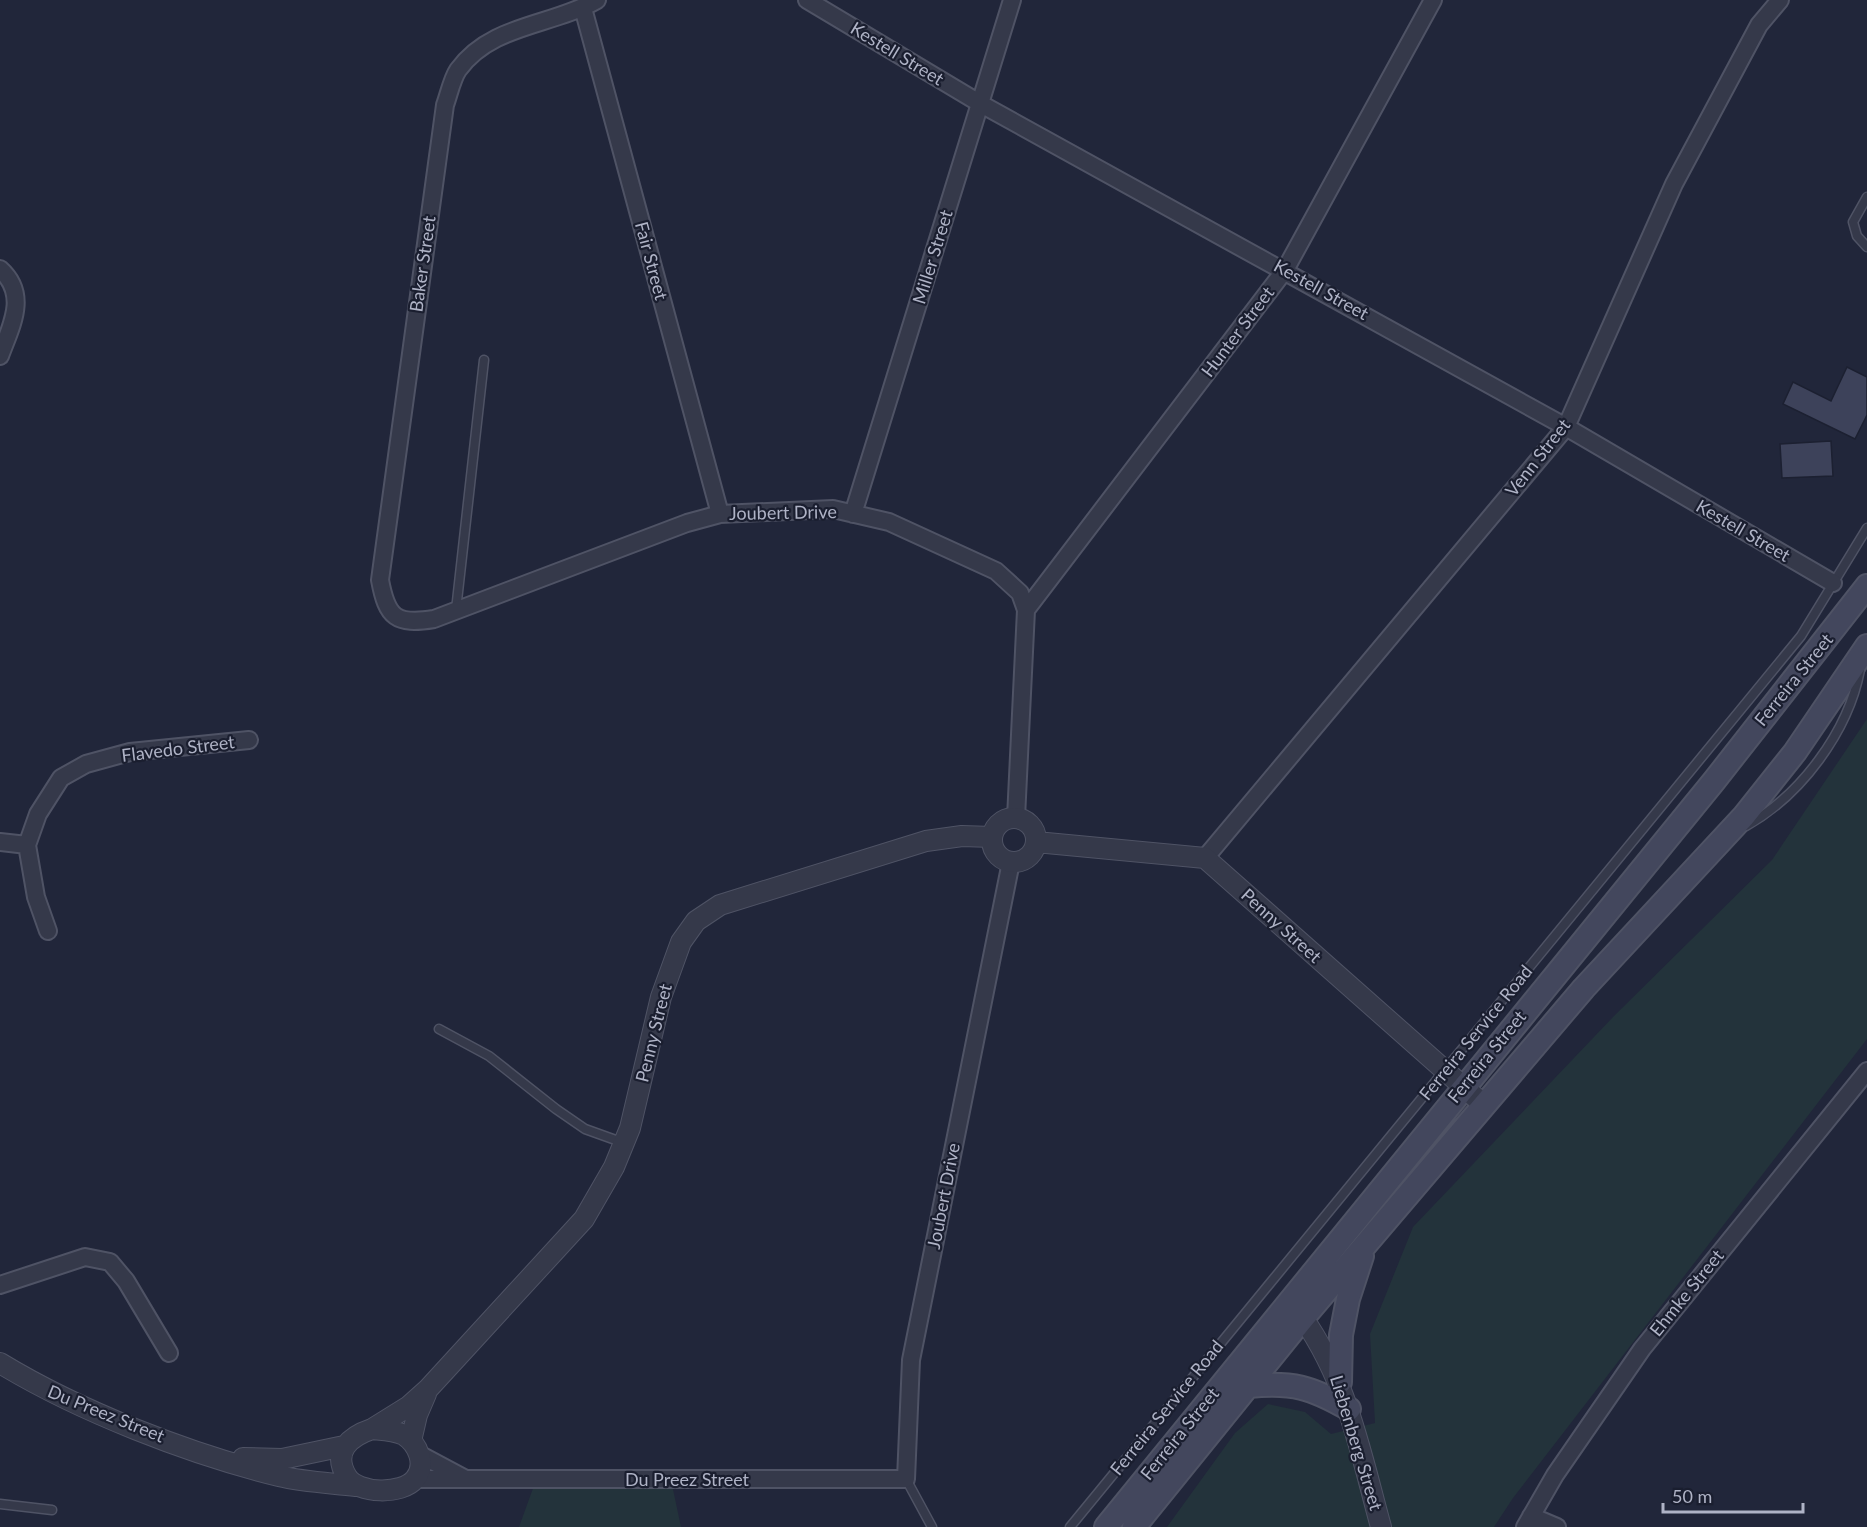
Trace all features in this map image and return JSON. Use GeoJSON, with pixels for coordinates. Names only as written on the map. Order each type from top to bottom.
{"type":"FeatureCollection","features":[{"type":"Feature","properties":{"kind":"main road","name":"Ferreira Street"},"geometry":{"type":"LineString","coordinates":[[1106,1527],[1462,1086],[1714,781],[1867,586]]}},
{"type":"Feature","properties":{"kind":"main road","name":"Ferreira Street"},"geometry":{"type":"LineString","coordinates":[[1134,1527],[1303,1318],[1584,988],[1722,840],[1795,752],[1865,649]]}},
{"type":"Feature","properties":{"kind":"main road"},"geometry":{"type":"LineString","coordinates":[[1340,1382],[1341,1335],[1348,1299],[1364,1249]]}},
{"type":"Feature","properties":{"kind":"main road"},"geometry":{"type":"LineString","coordinates":[[1249,1386],[1277,1383],[1296,1384],[1317,1391],[1349,1409]]}},
{"type":"Feature","properties":{"kind":"street","name":"Kestell Street"},"geometry":{"type":"LineString","coordinates":[[807,0],[981,104],[1566,427],[1833,583]]}},
{"type":"Feature","properties":{"kind":"street","name":"Miller Street"},"geometry":{"type":"LineString","coordinates":[[853,514],[1012,0]]}},
{"type":"Feature","properties":{"kind":"street","name":"Hunter Street"},"geometry":{"type":"LineString","coordinates":[[1026,610],[1285,270],[1433,0]]}},
{"type":"Feature","properties":{"kind":"street","name":"Venn Street"},"geometry":{"type":"LineString","coordinates":[[1205,858],[1566,427],[1674,184],[1759,25],[1780,0]]}},
{"type":"Feature","properties":{"kind":"street","name":"Fair Street"},"geometry":{"type":"LineString","coordinates":[[590,4],[720,513]]}},
{"type":"Feature","properties":{"kind":"street","name":"Baker Street"},"geometry":{"type":"LineString","coordinates":[[392,615],[384,602],[380,580],[445,105],[458,70],[481,48],[507,32],[590,4]]}},
{"type":"Feature","properties":{"kind":"street"},"geometry":{"type":"LineString","coordinates":[[0,269],[9,277],[17,294],[16,312],[0,356]]}},
{"type":"Feature","properties":{"kind":"street","name":"Joubert Drive"},"geometry":{"type":"LineString","coordinates":[[392,615],[410,622],[434,619],[687,523],[720,513],[833,509],[889,522],[996,571],[1020,592],[1026,610]]}},
{"type":"Feature","properties":{"kind":"street"},"geometry":{"type":"LineString","coordinates":[[1017,818],[1026,610]]}},
{"type":"Feature","properties":{"kind":"street","name":"Flavedo Street"},"geometry":{"type":"LineString","coordinates":[[48,931],[36,897],[27,845],[38,814],[61,778],[86,764],[130,752],[249,740]]}},
{"type":"Feature","properties":{"kind":"street"},"geometry":{"type":"LineString","coordinates":[[1017,818],[1029,823],[1036,842],[1031,855],[1018,862],[1011,862],[999,856],[994,850],[992,837],[1003,820],[1017,818]]}},
{"type":"Feature","properties":{"kind":"street","name":"Penny Street"},"geometry":{"type":"LineString","coordinates":[[372,1429],[409,1406],[428,1389],[584,1219],[624,1144],[637,1106],[661,997],[681,942],[696,921],[720,905],[926,841],[962,836],[992,837]]}},
{"type":"Feature","properties":{"kind":"street"},"geometry":{"type":"LineString","coordinates":[[0,842],[27,845]]}},
{"type":"Feature","properties":{"kind":"street"},"geometry":{"type":"LineString","coordinates":[[1036,842],[1205,858]]}},
{"type":"Feature","properties":{"kind":"street","name":"Penny Street"},"geometry":{"type":"LineString","coordinates":[[1205,858],[1484,1105]]}},
{"type":"Feature","properties":{"kind":"street","name":"Joubert Drive"},"geometry":{"type":"LineString","coordinates":[[906,1479],[911,1360],[1011,862]]}},
{"type":"Feature","properties":{"kind":"street","name":"Ehmke Street"},"geometry":{"type":"LineString","coordinates":[[1528,1522],[1555,1475],[1642,1349],[1867,1071]]}},
{"type":"Feature","properties":{"kind":"street"},"geometry":{"type":"LineString","coordinates":[[0,1285],[85,1257],[110,1262],[126,1281],[169,1353]]}},
{"type":"Feature","properties":{"kind":"street","name":"Liebenberg Street"},"geometry":{"type":"LineString","coordinates":[[1289,1299],[1303,1318],[1340,1382],[1381,1527]]}},
{"type":"Feature","properties":{"kind":"street","name":"Du Preez Street"},"geometry":{"type":"LineString","coordinates":[[0,1363],[44,1390],[216,1458],[281,1476],[356,1486]]}},
{"type":"Feature","properties":{"kind":"street","name":"Penny Street"},"geometry":{"type":"LineString","coordinates":[[415,1448],[417,1415],[428,1389]]}},
{"type":"Feature","properties":{"kind":"street"},"geometry":{"type":"LineString","coordinates":[[372,1429],[389,1430],[403,1434],[415,1448],[421,1467],[415,1479],[406,1486],[392,1489],[370,1489],[356,1486],[347,1476],[342,1463],[344,1446],[354,1435],[372,1429]]}},
{"type":"Feature","properties":{"kind":"street","name":"Du Preez Street"},"geometry":{"type":"LineString","coordinates":[[216,1458],[282,1459],[344,1446]]}},
{"type":"Feature","properties":{"kind":"street","name":"Du Preez Street"},"geometry":{"type":"LineString","coordinates":[[415,1448],[467,1480]]}},
{"type":"Feature","properties":{"kind":"street","name":"Du Preez Street"},"geometry":{"type":"LineString","coordinates":[[415,1479],[906,1479]]}},
{"type":"Feature","properties":{"kind":"street"},"geometry":{"type":"LineString","coordinates":[[1528,1522],[1557,1527]]}},
{"type":"Feature","properties":{"kind":"lane"},"geometry":{"type":"LineString","coordinates":[[1867,197],[1853,222],[1857,236],[1867,248]]}},
{"type":"Feature","properties":{"kind":"lane"},"geometry":{"type":"LineString","coordinates":[[456,610],[484,360]]}},
{"type":"Feature","properties":{"kind":"lane","name":"Ferreira Service Road"},"geometry":{"type":"LineString","coordinates":[[1070,1527],[1801,636],[1867,528]]}},
{"type":"Feature","properties":{"kind":"lane"},"geometry":{"type":"LineString","coordinates":[[439,1029],[489,1056],[585,1129],[624,1144]]}},
{"type":"Feature","properties":{"kind":"lane"},"geometry":{"type":"LineString","coordinates":[[906,1479],[932,1527]]}},
{"type":"Feature","properties":{"kind":"lane"},"geometry":{"type":"LineString","coordinates":[[0,1504],[52,1510]]}},
{"type":"Feature","properties":{"kind":"shaded area"},"geometry":{"type":"Polygon","coordinates":[[[1867,719],[1867,1039],[1513,1498],[1494,1527],[1167,1527],[1235,1433],[1268,1404],[1305,1412],[1331,1434],[1375,1423],[1370,1334],[1413,1227],[1614,1016],[1772,860],[1867,719]]]}},
{"type":"Feature","properties":{"kind":"shaded area"},"geometry":{"type":"Polygon","coordinates":[[[536,1480],[671,1480],[681,1527],[519,1527],[536,1480]]]}},
{"type":"Feature","properties":{"kind":"building"},"geometry":{"type":"Polygon","coordinates":[[[1847,367],[1867,377],[1867,415],[1855,439],[1783,404],[1793,382],[1831,401],[1847,367]]]}},
{"type":"Feature","properties":{"kind":"building"},"geometry":{"type":"Polygon","coordinates":[[[1831,441],[1833,476],[1782,478],[1780,444],[1831,441]]]}}]}
